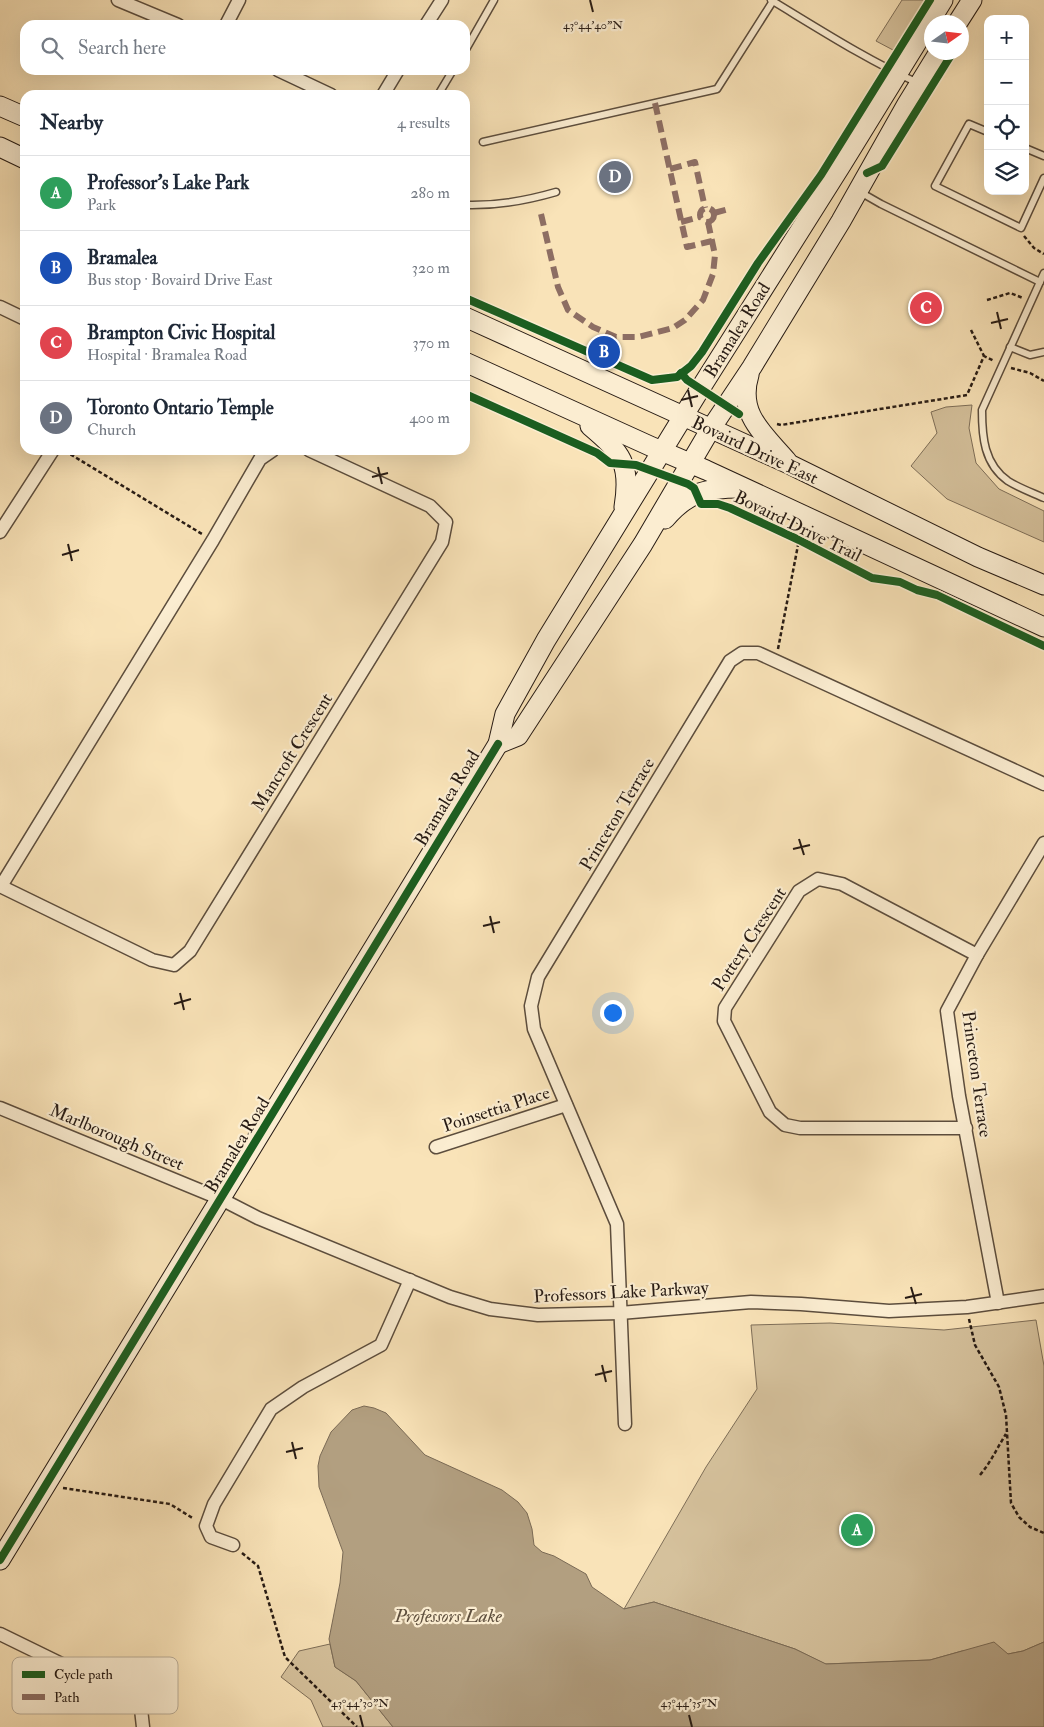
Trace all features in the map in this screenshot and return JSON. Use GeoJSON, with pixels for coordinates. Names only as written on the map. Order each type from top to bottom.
{"type":"FeatureCollection","features":[{"type":"Feature","properties":{"kind":"main road","name":"Bramalea Road"},"geometry":{"type":"LineString","coordinates":[[0,1560],[498,744],[505,714],[546,640],[943,0]]}},
{"type":"Feature","properties":{"kind":"main road"},"geometry":{"type":"LineString","coordinates":[[962,15],[972,0]]}},
{"type":"Feature","properties":{"kind":"main road","name":"Bramalea Road"},"geometry":{"type":"LineString","coordinates":[[498,744],[518,736],[643,544],[710,430],[752,367],[841,221],[857,190],[934,60]]}},
{"type":"Feature","properties":{"kind":"main road"},"geometry":{"type":"LineString","coordinates":[[0,106],[20,115]]}},
{"type":"Feature","properties":{"kind":"main road"},"geometry":{"type":"LineString","coordinates":[[0,147],[20,157]]}},
{"type":"Feature","properties":{"kind":"main road","name":"Bovaird Drive East"},"geometry":{"type":"LineString","coordinates":[[470,319],[684,416],[710,430],[791,465],[978,556],[1044,585]]}},
{"type":"Feature","properties":{"kind":"main road"},"geometry":{"type":"LineString","coordinates":[[470,364],[745,488],[1044,626]]}},
{"type":"Feature","properties":{"kind":"main road"},"geometry":{"type":"LineString","coordinates":[[752,367],[745,388],[746,403],[750,415],[791,465]]}},
{"type":"Feature","properties":{"kind":"main road"},"geometry":{"type":"LineString","coordinates":[[574,412],[611,443],[620,456],[626,471],[628,486],[623,515]]}},
{"type":"Feature","properties":{"kind":"main road"},"geometry":{"type":"LineString","coordinates":[[643,544],[672,510],[690,496],[714,488],[745,488]]}},
{"type":"Feature","properties":{"kind":"street"},"geometry":{"type":"LineString","coordinates":[[118,0],[166,20]]}},
{"type":"Feature","properties":{"kind":"street"},"geometry":{"type":"LineString","coordinates":[[229,20],[239,0]]}},
{"type":"Feature","properties":{"kind":"street"},"geometry":{"type":"LineString","coordinates":[[429,20],[442,0]]}},
{"type":"Feature","properties":{"kind":"street"},"geometry":{"type":"LineString","coordinates":[[289,75],[320,90]]}},
{"type":"Feature","properties":{"kind":"street"},"geometry":{"type":"LineString","coordinates":[[386,90],[395,75]]}},
{"type":"Feature","properties":{"kind":"street"},"geometry":{"type":"LineString","coordinates":[[0,307],[20,317]]}},
{"type":"Feature","properties":{"kind":"street"},"geometry":{"type":"LineString","coordinates":[[0,532],[50,455]]}},
{"type":"Feature","properties":{"kind":"street","name":"Mancroft Crescent"},"geometry":{"type":"LineString","coordinates":[[266,455],[260,459],[213,540],[1,886],[152,960],[174,965],[190,951],[442,542],[446,522],[430,506],[320,455]]}},
{"type":"Feature","properties":{"kind":"street","name":"Princeton Terrace"},"geometry":{"type":"LineString","coordinates":[[625,1424],[617,1224],[534,1030],[531,1006],[538,976],[730,662],[742,653],[758,653],[1044,784]]}},
{"type":"Feature","properties":{"kind":"street","name":"Princeton Terrace"},"geometry":{"type":"LineString","coordinates":[[998,1303],[959,1096],[947,1011],[977,955],[1044,843]]}},
{"type":"Feature","properties":{"kind":"street","name":"Pottery Crescent"},"geometry":{"type":"LineString","coordinates":[[966,1128],[800,1128],[785,1125],[770,1112],[724,1021],[725,1008],[799,891],[818,879],[842,884],[977,955]]}},
{"type":"Feature","properties":{"kind":"street","name":"Poinsettia Place"},"geometry":{"type":"LineString","coordinates":[[436,1148],[566,1104]]}},
{"type":"Feature","properties":{"kind":"street","name":"Marlborough Street"},"geometry":{"type":"LineString","coordinates":[[0,1108],[221,1200]]}},
{"type":"Feature","properties":{"kind":"street","name":"Professors Lake Parkway"},"geometry":{"type":"LineString","coordinates":[[221,1200],[258,1218],[450,1297],[490,1309],[538,1315],[620,1313],[751,1302],[889,1311],[967,1308],[1044,1296]]}},
{"type":"Feature","properties":{"kind":"street"},"geometry":{"type":"LineString","coordinates":[[232,1545],[211,1537],[206,1526],[214,1504],[271,1409],[303,1387],[381,1345],[410,1280]]}},
{"type":"Feature","properties":{"kind":"street"},"geometry":{"type":"LineString","coordinates":[[0,1634],[47,1657]]}},
{"type":"Feature","properties":{"kind":"street"},"geometry":{"type":"LineString","coordinates":[[142,1714],[143,1727]]}},
{"type":"Feature","properties":{"kind":"lane"},"geometry":{"type":"LineString","coordinates":[[470,42],[494,0]]}},
{"type":"Feature","properties":{"kind":"lane"},"geometry":{"type":"LineString","coordinates":[[483,142],[717,89],[772,0],[847,46],[897,74],[920,84]]}},
{"type":"Feature","properties":{"kind":"lane"},"geometry":{"type":"LineString","coordinates":[[441,90],[450,75]]}},
{"type":"Feature","properties":{"kind":"lane"},"geometry":{"type":"LineString","coordinates":[[984,130],[969,124],[935,186],[1021,228],[1044,178]]}},
{"type":"Feature","properties":{"kind":"lane"},"geometry":{"type":"LineString","coordinates":[[1029,150],[1044,156]]}},
{"type":"Feature","properties":{"kind":"lane"},"geometry":{"type":"LineString","coordinates":[[857,190],[881,204],[1040,282]]}},
{"type":"Feature","properties":{"kind":"lane"},"geometry":{"type":"LineString","coordinates":[[470,205],[492,206],[534,199],[556,192]]}},
{"type":"Feature","properties":{"kind":"lane"},"geometry":{"type":"LineString","coordinates":[[1044,273],[982,410],[982,432],[986,450],[994,467],[1008,481],[1044,498]]}},
{"type":"Feature","properties":{"kind":"lane"},"geometry":{"type":"LineString","coordinates":[[1010,346],[1030,355],[1044,352]]}},
{"type":"Feature","properties":{"kind":"path"},"geometry":{"type":"LineString","coordinates":[[1023,235],[1034,248],[1044,254]]}},
{"type":"Feature","properties":{"kind":"path"},"geometry":{"type":"LineString","coordinates":[[986,300],[1010,293],[1031,301]]}},
{"type":"Feature","properties":{"kind":"path"},"geometry":{"type":"LineString","coordinates":[[971,330],[984,356],[1044,381]]}},
{"type":"Feature","properties":{"kind":"path"},"geometry":{"type":"LineString","coordinates":[[773,422],[781,425],[967,395],[984,356]]}},
{"type":"Feature","properties":{"kind":"path"},"geometry":{"type":"LineString","coordinates":[[72,455],[213,540]]}},
{"type":"Feature","properties":{"kind":"path"},"geometry":{"type":"LineString","coordinates":[[775,661],[799,540]]}},
{"type":"Feature","properties":{"kind":"path"},"geometry":{"type":"LineString","coordinates":[[967,1308],[974,1345],[999,1386],[1006,1415],[1011,1503],[1019,1517],[1030,1527],[1044,1533]]}},
{"type":"Feature","properties":{"kind":"path"},"geometry":{"type":"LineString","coordinates":[[980,1475],[990,1463],[1007,1432]]}},
{"type":"Feature","properties":{"kind":"path"},"geometry":{"type":"LineString","coordinates":[[46,1486],[170,1504],[206,1526]]}},
{"type":"Feature","properties":{"kind":"path"},"geometry":{"type":"LineString","coordinates":[[232,1545],[258,1566],[284,1657],[357,1727]]}},
{"type":"Feature","properties":{"kind":"shaded area"},"geometry":{"type":"Polygon","coordinates":[[[902,0],[925,0],[893,50],[876,41],[902,0]]]}},
{"type":"Feature","properties":{"kind":"shaded area"},"geometry":{"type":"Polygon","coordinates":[[[972,405],[969,428],[976,463],[999,489],[1044,511],[1044,542],[947,499],[911,466],[937,433],[931,412],[946,407],[972,405]]]}},
{"type":"Feature","properties":{"kind":"shaded area"},"geometry":{"type":"Polygon","coordinates":[[[1036,1320],[1044,1366],[1044,1642],[1023,1651],[1008,1654],[962,1651],[930,1660],[825,1664],[795,1649],[654,1602],[624,1609],[706,1467],[757,1389],[751,1325],[830,1323],[944,1330],[1036,1320]]]}},
{"type":"Feature","properties":{"kind":"shaded area"},"geometry":{"type":"Polygon","coordinates":[[[330,1644],[335,1667],[356,1681],[393,1727],[323,1727],[311,1700],[281,1677],[299,1651],[330,1644]]]}},
{"type":"Feature","properties":{"kind":"water","name":"Professors Lake"},"geometry":{"type":"Polygon","coordinates":[[[364,1406],[386,1413],[425,1455],[502,1490],[518,1502],[527,1513],[534,1545],[542,1552],[554,1556],[586,1574],[592,1587],[624,1609],[654,1602],[795,1649],[826,1664],[930,1660],[994,1642],[1008,1654],[1023,1651],[1044,1642],[1044,1727],[393,1727],[356,1681],[335,1667],[329,1639],[340,1583],[343,1552],[319,1487],[318,1466],[320,1456],[331,1432],[352,1410],[364,1406]]]}},
{"type":"Feature","properties":{"kind":"marked path"},"geometry":{"type":"LineString","coordinates":[[655,103],[687,247],[712,241]]}},
{"type":"Feature","properties":{"kind":"marked path"},"geometry":{"type":"LineString","coordinates":[[670,169],[695,162],[705,208]]}},
{"type":"Feature","properties":{"kind":"marked path"},"geometry":{"type":"LineString","coordinates":[[707,208],[712,210],[714,215],[712,220],[707,222],[702,220],[700,215],[702,210],[707,208]]}},
{"type":"Feature","properties":{"kind":"marked path"},"geometry":{"type":"LineString","coordinates":[[714,213],[729,209]]}},
{"type":"Feature","properties":{"kind":"marked path"},"geometry":{"type":"LineString","coordinates":[[541,214],[558,287],[568,310],[593,327],[616,337],[638,337],[673,328],[685,320],[703,300],[713,274],[715,255],[708,222]]}},
{"type":"Feature","properties":{"kind":"marked path"},"geometry":{"type":"LineString","coordinates":[[681,222],[700,217]]}},
{"type":"Feature","properties":{"kind":"cycle path"},"geometry":{"type":"LineString","coordinates":[[470,300],[652,380],[677,377],[691,366],[702,352],[758,263],[821,175],[930,0]]}},
{"type":"Feature","properties":{"kind":"cycle path"},"geometry":{"type":"LineString","coordinates":[[867,173],[882,166],[948,60]]}},
{"type":"Feature","properties":{"kind":"cycle path"},"geometry":{"type":"LineString","coordinates":[[681,373],[687,380],[739,414]]}},
{"type":"Feature","properties":{"kind":"cycle path","name":"Bovaird Drive Trail"},"geometry":{"type":"LineString","coordinates":[[470,396],[597,453],[610,463],[636,465],[688,484],[694,488],[701,504],[718,504],[730,508],[799,540],[872,578],[900,582],[917,590],[937,595],[1044,646]]}},
{"type":"Feature","properties":{"kind":"cycle path"},"geometry":{"type":"LineString","coordinates":[[0,1560],[498,744]]}},
{"type":"Feature","properties":{"kind":"place","name":"Toronto Ontario Temple"},"geometry":{"type":"Point","coordinates":[615,177]}},
{"type":"Feature","properties":{"kind":"place","name":"Brampton Civic Hospital"},"geometry":{"type":"Point","coordinates":[926,308]}},
{"type":"Feature","properties":{"kind":"place","name":"Bramalea"},"geometry":{"type":"Point","coordinates":[604,352]}},
{"type":"Feature","properties":{"kind":"place","name":"Professor's Lake Park"},"geometry":{"type":"Point","coordinates":[857,1530]}}]}
